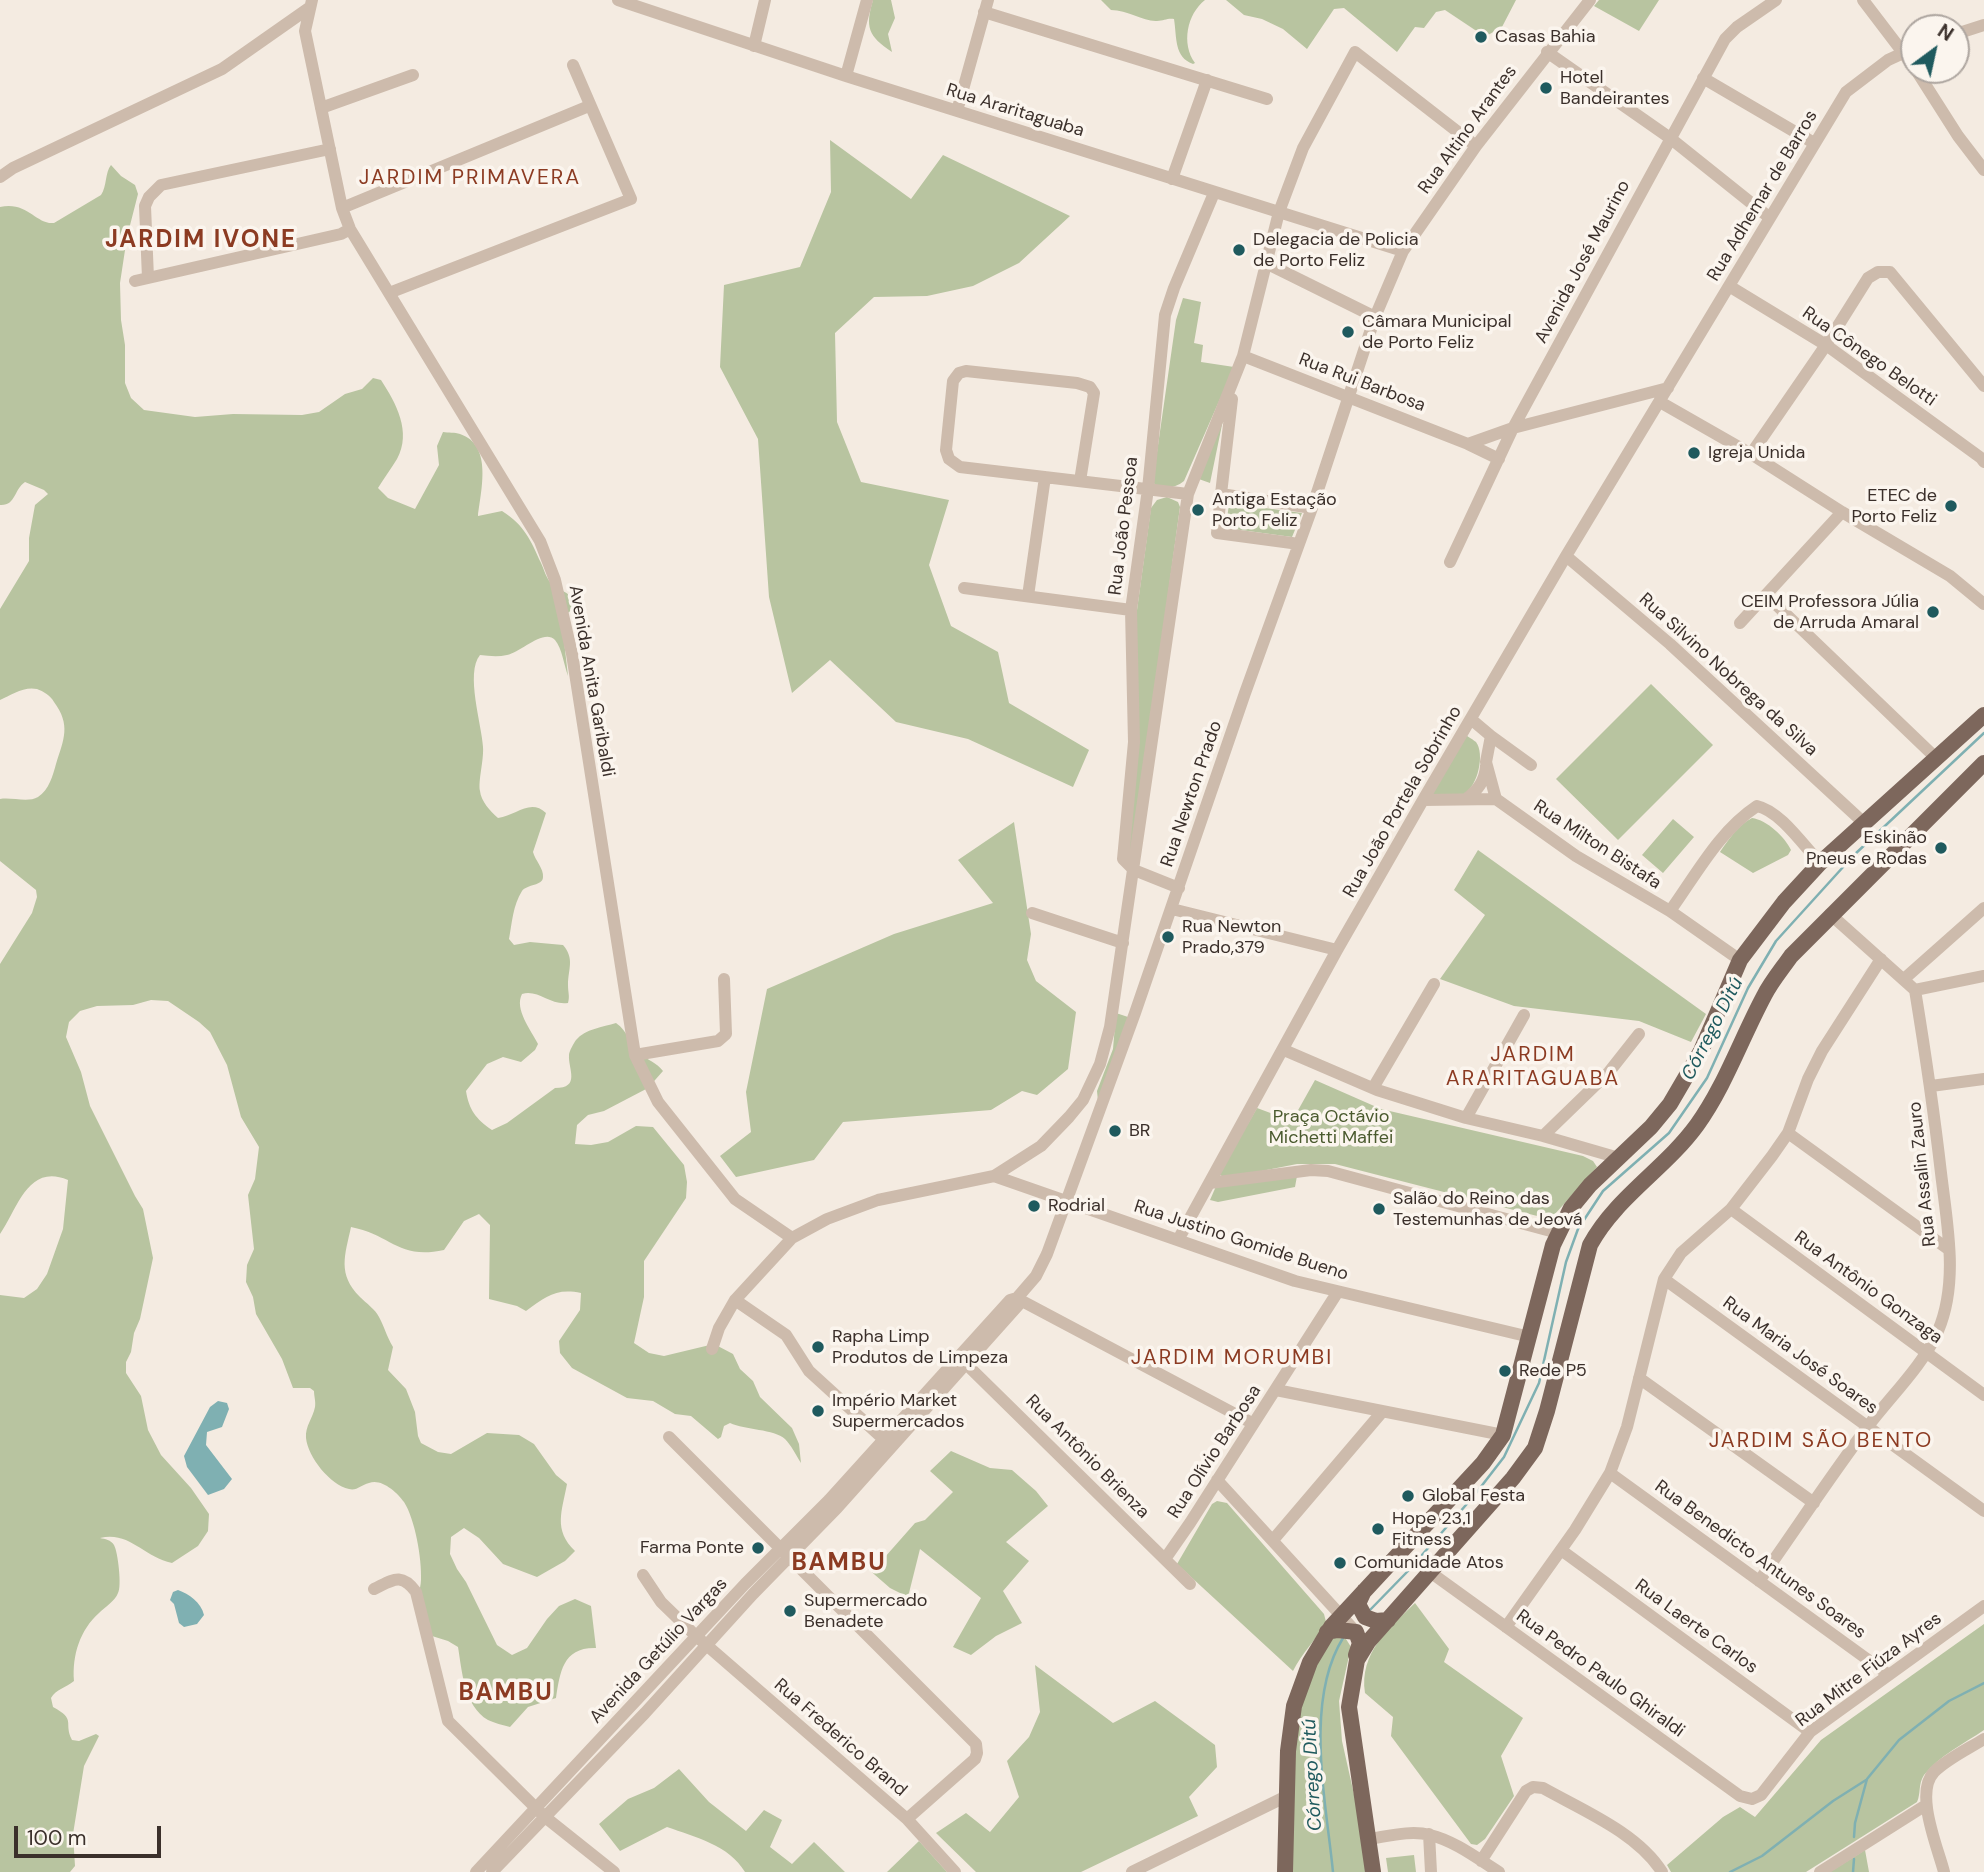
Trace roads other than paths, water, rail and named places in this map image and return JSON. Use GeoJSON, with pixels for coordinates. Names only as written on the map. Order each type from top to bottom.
{"type":"FeatureCollection","features":[{"type":"Feature","properties":{"kind":"main road"},"geometry":{"type":"LineString","coordinates":[[1284,1872],[1288,1751],[1294,1706],[1310,1661],[1327,1632],[1483,1463],[1503,1435],[1553,1245],[1571,1208],[1590,1185],[1671,1104],[1701,1051],[1740,960],[1784,902],[1819,863],[1984,715]]}},
{"type":"Feature","properties":{"kind":"main road"},"geometry":{"type":"LineString","coordinates":[[1373,1872],[1351,1734],[1349,1700],[1357,1660],[1368,1642],[1513,1478],[1535,1448],[1548,1412],[1590,1245],[1598,1230],[1616,1207],[1673,1154],[1698,1124],[1718,1091],[1765,993],[1791,956],[1830,914],[1984,764]]}},
{"type":"Feature","properties":{"kind":"main road"},"geometry":{"type":"LineString","coordinates":[[1366,1589],[1358,1604],[1361,1613],[1376,1622],[1388,1620]]}},
{"type":"Feature","properties":{"kind":"main road"},"geometry":{"type":"LineString","coordinates":[[1327,1632],[1356,1632],[1360,1643],[1348,1677],[1346,1694],[1349,1700]]}},
{"type":"Feature","properties":{"kind":"street","name":"Rua Araritaguaba"},"geometry":{"type":"LineString","coordinates":[[618,0],[846,76],[1403,251]]}},
{"type":"Feature","properties":{"kind":"street"},"geometry":{"type":"LineString","coordinates":[[754,46],[765,0]]}},
{"type":"Feature","properties":{"kind":"street"},"geometry":{"type":"LineString","coordinates":[[846,76],[867,0]]}},
{"type":"Feature","properties":{"kind":"street","name":"Rua Altino Arantes"},"geometry":{"type":"LineString","coordinates":[[1376,317],[1403,251],[1476,146],[1590,0]]}},
{"type":"Feature","properties":{"kind":"street","name":"Avenida José Maurino"},"geometry":{"type":"LineString","coordinates":[[1450,562],[1513,428],[1725,39],[1737,27],[1776,0]]}},
{"type":"Feature","properties":{"kind":"street"},"geometry":{"type":"LineString","coordinates":[[1865,2],[1880,0]]}},
{"type":"Feature","properties":{"kind":"street"},"geometry":{"type":"LineString","coordinates":[[1865,2],[1900,39]]}},
{"type":"Feature","properties":{"kind":"street"},"geometry":{"type":"LineString","coordinates":[[0,177],[13,168],[222,69],[310,4]]}},
{"type":"Feature","properties":{"kind":"street","name":"Avenida Anita Garibaldi"},"geometry":{"type":"LineString","coordinates":[[310,4],[305,31],[342,208],[350,229],[540,541],[555,580],[572,654],[635,1055],[658,1102],[735,1199],[792,1238]]}},
{"type":"Feature","properties":{"kind":"street"},"geometry":{"type":"LineString","coordinates":[[957,111],[986,6],[1267,99]]}},
{"type":"Feature","properties":{"kind":"street"},"geometry":{"type":"LineString","coordinates":[[712,1349],[719,1328],[735,1300],[792,1238],[827,1219],[878,1200],[994,1176],[1041,1146],[1083,1100],[1106,1047],[1113,1007],[1188,494],[1243,356],[1279,212],[1303,148],[1354,52],[1476,146]]}},
{"type":"Feature","properties":{"kind":"street"},"geometry":{"type":"LineString","coordinates":[[1547,52],[1670,138],[1770,218]]}},
{"type":"Feature","properties":{"kind":"street","name":"Rua Adhemar de Barros"},"geometry":{"type":"LineString","coordinates":[[1668,388],[1846,92],[1900,54]]}},
{"type":"Feature","properties":{"kind":"street"},"geometry":{"type":"LineString","coordinates":[[389,293],[631,199],[573,65]]}},
{"type":"Feature","properties":{"kind":"street"},"geometry":{"type":"LineString","coordinates":[[321,108],[413,75]]}},
{"type":"Feature","properties":{"kind":"street"},"geometry":{"type":"LineString","coordinates":[[1703,78],[1814,143]]}},
{"type":"Feature","properties":{"kind":"street"},"geometry":{"type":"LineString","coordinates":[[1172,179],[1207,80]]}},
{"type":"Feature","properties":{"kind":"street"},"geometry":{"type":"LineString","coordinates":[[1925,84],[1958,136],[1984,170]]}},
{"type":"Feature","properties":{"kind":"street"},"geometry":{"type":"LineString","coordinates":[[342,208],[589,106]]}},
{"type":"Feature","properties":{"kind":"street"},"geometry":{"type":"LineString","coordinates":[[330,149],[161,185],[145,206],[142,279],[341,234],[350,229]]}},
{"type":"Feature","properties":{"kind":"street","name":"Rua João Pessoa"},"geometry":{"type":"LineString","coordinates":[[1134,870],[1123,859],[1134,742],[1131,610],[1148,489],[1165,315],[1214,192]]}},
{"type":"Feature","properties":{"kind":"street"},"geometry":{"type":"LineString","coordinates":[[1266,263],[1376,317]]}},
{"type":"Feature","properties":{"kind":"street"},"geometry":{"type":"LineString","coordinates":[[1751,454],[1826,345],[1868,278],[1878,272],[1890,272],[1984,386]]}},
{"type":"Feature","properties":{"kind":"street","name":"Rua Cônego Belotti"},"geometry":{"type":"LineString","coordinates":[[1729,286],[1826,345],[1981,458],[1984,463]]}},
{"type":"Feature","properties":{"kind":"street","name":"Rua Newton Prado"},"geometry":{"type":"LineString","coordinates":[[1066,1202],[1172,909],[1376,317]]}},
{"type":"Feature","properties":{"kind":"street","name":"Rua Rui Barbosa"},"geometry":{"type":"LineString","coordinates":[[1243,356],[1499,458]]}},
{"type":"Feature","properties":{"kind":"street"},"geometry":{"type":"LineString","coordinates":[[1080,481],[1094,393],[1090,387],[1077,383],[966,371],[959,373],[953,381],[946,450],[949,459],[960,467],[1188,494]]}},
{"type":"Feature","properties":{"kind":"street"},"geometry":{"type":"LineString","coordinates":[[1234,382],[1217,533],[1299,544]]}},
{"type":"Feature","properties":{"kind":"street"},"geometry":{"type":"LineString","coordinates":[[1468,444],[1513,428],[1668,388]]}},
{"type":"Feature","properties":{"kind":"street","name":"Rua João Portela Sobrinho"},"geometry":{"type":"LineString","coordinates":[[1178,1240],[1337,950],[1423,800],[1668,388]]}},
{"type":"Feature","properties":{"kind":"street"},"geometry":{"type":"LineString","coordinates":[[1660,402],[1751,454],[1950,576],[1984,604]]}},
{"type":"Feature","properties":{"kind":"street"},"geometry":{"type":"LineString","coordinates":[[1028,596],[1045,477]]}},
{"type":"Feature","properties":{"kind":"street"},"geometry":{"type":"LineString","coordinates":[[1221,494],[1312,508]]}},
{"type":"Feature","properties":{"kind":"street"},"geometry":{"type":"LineString","coordinates":[[1740,623],[1842,512]]}},
{"type":"Feature","properties":{"kind":"street","name":"Rua Silvino Nobrega da Silva"},"geometry":{"type":"LineString","coordinates":[[1566,556],[1670,644],[1864,823]]}},
{"type":"Feature","properties":{"kind":"street"},"geometry":{"type":"LineString","coordinates":[[964,588],[1131,610]]}},
{"type":"Feature","properties":{"kind":"street"},"geometry":{"type":"LineString","coordinates":[[1766,595],[1936,758]]}},
{"type":"Feature","properties":{"kind":"street"},"geometry":{"type":"LineString","coordinates":[[1472,720],[1531,765]]}},
{"type":"Feature","properties":{"kind":"street"},"geometry":{"type":"LineString","coordinates":[[1466,800],[1477,791],[1485,775],[1491,736]]}},
{"type":"Feature","properties":{"kind":"street"},"geometry":{"type":"LineString","coordinates":[[1423,800],[1496,799],[1486,762]]}},
{"type":"Feature","properties":{"kind":"street","name":"Rua Milton Bistafa"},"geometry":{"type":"LineString","coordinates":[[1496,799],[1576,856],[1670,911],[1740,960]]}},
{"type":"Feature","properties":{"kind":"street"},"geometry":{"type":"LineString","coordinates":[[1670,911],[1714,848],[1739,819],[1757,806],[1777,816],[1819,863]]}},
{"type":"Feature","properties":{"kind":"street"},"geometry":{"type":"LineString","coordinates":[[1134,870],[1179,888]]}},
{"type":"Feature","properties":{"kind":"street"},"geometry":{"type":"LineString","coordinates":[[1904,979],[1984,908]]}},
{"type":"Feature","properties":{"kind":"street"},"geometry":{"type":"LineString","coordinates":[[1172,909],[1337,950]]}},
{"type":"Feature","properties":{"kind":"street"},"geometry":{"type":"LineString","coordinates":[[1032,913],[1123,943]]}},
{"type":"Feature","properties":{"kind":"street"},"geometry":{"type":"LineString","coordinates":[[1830,914],[1915,989],[1984,976]]}},
{"type":"Feature","properties":{"kind":"street"},"geometry":{"type":"LineString","coordinates":[[1506,1627],[1561,1550],[1610,1473],[1627,1427],[1664,1279],[1681,1254],[1731,1209],[1749,1188],[1788,1133],[1808,1079],[1822,1051],[1881,959]]}},
{"type":"Feature","properties":{"kind":"street"},"geometry":{"type":"LineString","coordinates":[[635,1055],[718,1041],[726,1034],[724,979]]}},
{"type":"Feature","properties":{"kind":"street"},"geometry":{"type":"LineString","coordinates":[[1373,1088],[1434,984]]}},
{"type":"Feature","properties":{"kind":"street","name":"Rua Assalin Zauro"},"geometry":{"type":"LineString","coordinates":[[1759,1581],[1868,1427],[1926,1352],[1938,1331],[1946,1305],[1950,1271],[1948,1249],[1931,1086],[1915,989]]}},
{"type":"Feature","properties":{"kind":"street"},"geometry":{"type":"LineString","coordinates":[[1113,1007],[1135,1013]]}},
{"type":"Feature","properties":{"kind":"street"},"geometry":{"type":"LineString","coordinates":[[1466,1118],[1524,1015]]}},
{"type":"Feature","properties":{"kind":"street"},"geometry":{"type":"LineString","coordinates":[[1543,1136],[1609,1072],[1639,1034]]}},
{"type":"Feature","properties":{"kind":"street"},"geometry":{"type":"LineString","coordinates":[[1284,1050],[1373,1088],[1466,1118],[1619,1158]]}},
{"type":"Feature","properties":{"kind":"street"},"geometry":{"type":"LineString","coordinates":[[1931,1086],[1984,1079]]}},
{"type":"Feature","properties":{"kind":"street"},"geometry":{"type":"LineString","coordinates":[[1093,1081],[1096,1120]]}},
{"type":"Feature","properties":{"kind":"street"},"geometry":{"type":"LineString","coordinates":[[1788,1133],[1948,1249]]}},
{"type":"Feature","properties":{"kind":"street"},"geometry":{"type":"LineString","coordinates":[[1210,1183],[1311,1170],[1328,1171],[1558,1233]]}},
{"type":"Feature","properties":{"kind":"street","name":"Rua Justino Gomide Bueno"},"geometry":{"type":"LineString","coordinates":[[994,1176],[1295,1281],[1530,1337]]}},
{"type":"Feature","properties":{"kind":"street","name":"Avenida Getúlio Vargas"},"geometry":{"type":"LineString","coordinates":[[492,1872],[607,1733],[696,1636],[833,1504],[1036,1276],[1066,1202]]}},
{"type":"Feature","properties":{"kind":"street","name":"Rua Antônio Gonzaga"},"geometry":{"type":"LineString","coordinates":[[1731,1209],[1984,1395]]}},
{"type":"Feature","properties":{"kind":"street","name":"Rua Maria José Soares"},"geometry":{"type":"LineString","coordinates":[[1664,1279],[1984,1511]]}},
{"type":"Feature","properties":{"kind":"street","name":"Rua Olívio Barbosa"},"geometry":{"type":"LineString","coordinates":[[1165,1559],[1337,1293]]}},
{"type":"Feature","properties":{"kind":"street"},"geometry":{"type":"LineString","coordinates":[[1016,1299],[1252,1423]]}},
{"type":"Feature","properties":{"kind":"street"},"geometry":{"type":"LineString","coordinates":[[735,1300],[786,1335],[809,1371],[888,1443]]}},
{"type":"Feature","properties":{"kind":"street","name":"Rua Antônio Brienza"},"geometry":{"type":"LineString","coordinates":[[962,1360],[1190,1584]]}},
{"type":"Feature","properties":{"kind":"street"},"geometry":{"type":"LineString","coordinates":[[1639,1378],[1814,1503]]}},
{"type":"Feature","properties":{"kind":"street"},"geometry":{"type":"LineString","coordinates":[[1276,1390],[1503,1435]]}},
{"type":"Feature","properties":{"kind":"street"},"geometry":{"type":"LineString","coordinates":[[1273,1540],[1382,1412]]}},
{"type":"Feature","properties":{"kind":"street"},"geometry":{"type":"LineString","coordinates":[[669,1437],[976,1744],[975,1759],[907,1819]]}},
{"type":"Feature","properties":{"kind":"street","name":"Rua Benedicto Antunes Soares"},"geometry":{"type":"LineString","coordinates":[[1610,1473],[1889,1675]]}},
{"type":"Feature","properties":{"kind":"street"},"geometry":{"type":"LineString","coordinates":[[1217,1480],[1356,1632]]}},
{"type":"Feature","properties":{"kind":"street","name":"Rua Laerte Carlos"},"geometry":{"type":"LineString","coordinates":[[1561,1550],[1810,1732]]}},
{"type":"Feature","properties":{"kind":"street","name":"Avenida Getúlio Vargas"},"geometry":{"type":"LineString","coordinates":[[476,1872],[617,1742],[707,1645],[785,1553]]}},
{"type":"Feature","properties":{"kind":"street","name":"Rua Pedro Paulo Ghiraldi"},"geometry":{"type":"LineString","coordinates":[[1430,1572],[1740,1796],[1752,1799]]}},
{"type":"Feature","properties":{"kind":"street","name":"Rua Frederico Brand"},"geometry":{"type":"LineString","coordinates":[[643,1575],[661,1602],[696,1636],[907,1819],[955,1872]]}},
{"type":"Feature","properties":{"kind":"street"},"geometry":{"type":"LineString","coordinates":[[374,1589],[395,1579],[403,1580],[416,1592],[448,1721],[540,1813],[614,1872]]}},
{"type":"Feature","properties":{"kind":"street","name":"Rua Mitre Fiúza Ayres"},"geometry":{"type":"LineString","coordinates":[[1752,1799],[1761,1795],[1810,1732],[1984,1606]]}},
{"type":"Feature","properties":{"kind":"street"},"geometry":{"type":"LineString","coordinates":[[607,1733],[617,1742]]}},
{"type":"Feature","properties":{"kind":"street"},"geometry":{"type":"LineString","coordinates":[[1944,1872],[1925,1799],[1927,1781],[1934,1771],[1984,1739]]}},
{"type":"Feature","properties":{"kind":"street"},"geometry":{"type":"LineString","coordinates":[[1481,1861],[1527,1791],[1533,1787],[1543,1788],[1629,1838],[1646,1850],[1662,1872]]}},
{"type":"Feature","properties":{"kind":"street"},"geometry":{"type":"LineString","coordinates":[[1132,1872],[1287,1796]]}},
{"type":"Feature","properties":{"kind":"street"},"geometry":{"type":"LineString","coordinates":[[1820,1872],[1876,1836],[1925,1799]]}},
{"type":"Feature","properties":{"kind":"street"},"geometry":{"type":"LineString","coordinates":[[1369,1839],[1429,1834],[1447,1841],[1499,1872]]}},
{"type":"Feature","properties":{"kind":"street"},"geometry":{"type":"LineString","coordinates":[[1429,1834],[1431,1872]]}},
{"type":"Feature","properties":{"kind":"water"},"geometry":{"type":"Polygon","coordinates":[[[218,1401],[227,1403],[229,1409],[222,1427],[207,1432],[206,1445],[232,1479],[224,1489],[208,1495],[187,1467],[184,1456],[210,1407],[218,1401]]]}},
{"type":"Feature","properties":{"kind":"water"},"geometry":{"type":"Polygon","coordinates":[[[178,1590],[190,1596],[200,1606],[204,1615],[197,1624],[184,1627],[179,1623],[174,1604],[170,1600],[173,1592],[178,1590]]]}},
{"type":"Feature","properties":{"kind":"waterway","name":"Córrego Ditú"},"geometry":{"type":"LineString","coordinates":[[1369,1611],[1473,1497],[1504,1457],[1539,1383],[1566,1262],[1578,1229],[1603,1191],[1669,1133],[1707,1078],[1748,988],[1776,941],[1854,855],[1984,733]]}},
{"type":"Feature","properties":{"kind":"waterway","name":"Córrego Ditú"},"geometry":{"type":"LineString","coordinates":[[1333,1872],[1323,1783],[1321,1721],[1324,1691],[1331,1663],[1343,1638]]}},
{"type":"Feature","properties":{"kind":"waterway"},"geometry":{"type":"LineString","coordinates":[[1854,1837],[1867,1779],[1899,1740],[1949,1701],[1984,1683]]}},
{"type":"Feature","properties":{"kind":"waterway"},"geometry":{"type":"LineString","coordinates":[[1730,1872],[1762,1856],[1833,1801],[1866,1780]]}},
{"type":"Feature","properties":{"kind":"waterway"},"geometry":{"type":"LineString","coordinates":[[1853,1872],[1854,1859]]}},
{"type":"Feature","properties":{"kind":"place","name":"Casas Bahia"},"geometry":{"type":"Point","coordinates":[1481,37]}},
{"type":"Feature","properties":{"kind":"place","name":"Hotel Bandeirantes"},"geometry":{"type":"Point","coordinates":[1546,88]}},
{"type":"Feature","properties":{"kind":"place","name":"Delegacia de Policia de Porto Feliz"},"geometry":{"type":"Point","coordinates":[1239,250]}},
{"type":"Feature","properties":{"kind":"place","name":"Câmara Municipal de Porto Feliz"},"geometry":{"type":"Point","coordinates":[1348,332]}},
{"type":"Feature","properties":{"kind":"place","name":"Igreja Unida"},"geometry":{"type":"Point","coordinates":[1694,453]}},
{"type":"Feature","properties":{"kind":"place","name":"ETEC de Porto Feliz"},"geometry":{"type":"Point","coordinates":[1951,506]}},
{"type":"Feature","properties":{"kind":"place","name":"Antiga Estação Porto Feliz"},"geometry":{"type":"Point","coordinates":[1198,510]}},
{"type":"Feature","properties":{"kind":"place","name":"CEIM Professora Júlia de Arruda Amaral"},"geometry":{"type":"Point","coordinates":[1933,612]}},
{"type":"Feature","properties":{"kind":"place","name":"Eskinão Pneus e Rodas"},"geometry":{"type":"Point","coordinates":[1941,848]}},
{"type":"Feature","properties":{"kind":"place","name":"Rua Newton Prado,379"},"geometry":{"type":"Point","coordinates":[1168,937]}},
{"type":"Feature","properties":{"kind":"place","name":"BR"},"geometry":{"type":"Point","coordinates":[1115,1131]}},
{"type":"Feature","properties":{"kind":"place","name":"Rodrial"},"geometry":{"type":"Point","coordinates":[1034,1206]}},
{"type":"Feature","properties":{"kind":"place","name":"Salão do Reino das Testemunhas de Jeová"},"geometry":{"type":"Point","coordinates":[1379,1209]}},
{"type":"Feature","properties":{"kind":"place","name":"Rapha Limp Produtos de Limpeza"},"geometry":{"type":"Point","coordinates":[818,1347]}},
{"type":"Feature","properties":{"kind":"place","name":"Rede P5"},"geometry":{"type":"Point","coordinates":[1505,1371]}},
{"type":"Feature","properties":{"kind":"place","name":"Império Market Supermercados"},"geometry":{"type":"Point","coordinates":[818,1411]}},
{"type":"Feature","properties":{"kind":"place","name":"Global Festa"},"geometry":{"type":"Point","coordinates":[1408,1496]}},
{"type":"Feature","properties":{"kind":"place","name":"Hope 23.1 Fitness"},"geometry":{"type":"Point","coordinates":[1378,1529]}},
{"type":"Feature","properties":{"kind":"place","name":"Farma Ponte"},"geometry":{"type":"Point","coordinates":[758,1548]}},
{"type":"Feature","properties":{"kind":"place","name":"Comunidade Atos"},"geometry":{"type":"Point","coordinates":[1340,1563]}},
{"type":"Feature","properties":{"kind":"place","name":"Supermercado Benadete"},"geometry":{"type":"Point","coordinates":[790,1611]}},
{"type":"Feature","properties":{"kind":"district","name":"JARDIM PRIMAVERA"},"geometry":{"type":"Point","coordinates":[470,178]}},
{"type":"Feature","properties":{"kind":"district","name":"JARDIM IVONE"},"geometry":{"type":"Point","coordinates":[201,241]}},
{"type":"Feature","properties":{"kind":"district","name":"JARDIM ARARITAGUABA"},"geometry":{"type":"Point","coordinates":[1533,1067]}},
{"type":"Feature","properties":{"kind":"district","name":"JARDIM MORUMBI"},"geometry":{"type":"Point","coordinates":[1232,1358]}},
{"type":"Feature","properties":{"kind":"district","name":"JARDIM SÃO BENTO"},"geometry":{"type":"Point","coordinates":[1821,1441]}},
{"type":"Feature","properties":{"kind":"district","name":"BAMBU"},"geometry":{"type":"Point","coordinates":[839,1564]}},
{"type":"Feature","properties":{"kind":"district","name":"BAMBU"},"geometry":{"type":"Point","coordinates":[506,1694]}},
{"type":"Feature","properties":{"kind":"park label","name":"Praça Octávio Michetti Maffei"},"geometry":{"type":"Point","coordinates":[1331,1127]}}]}
